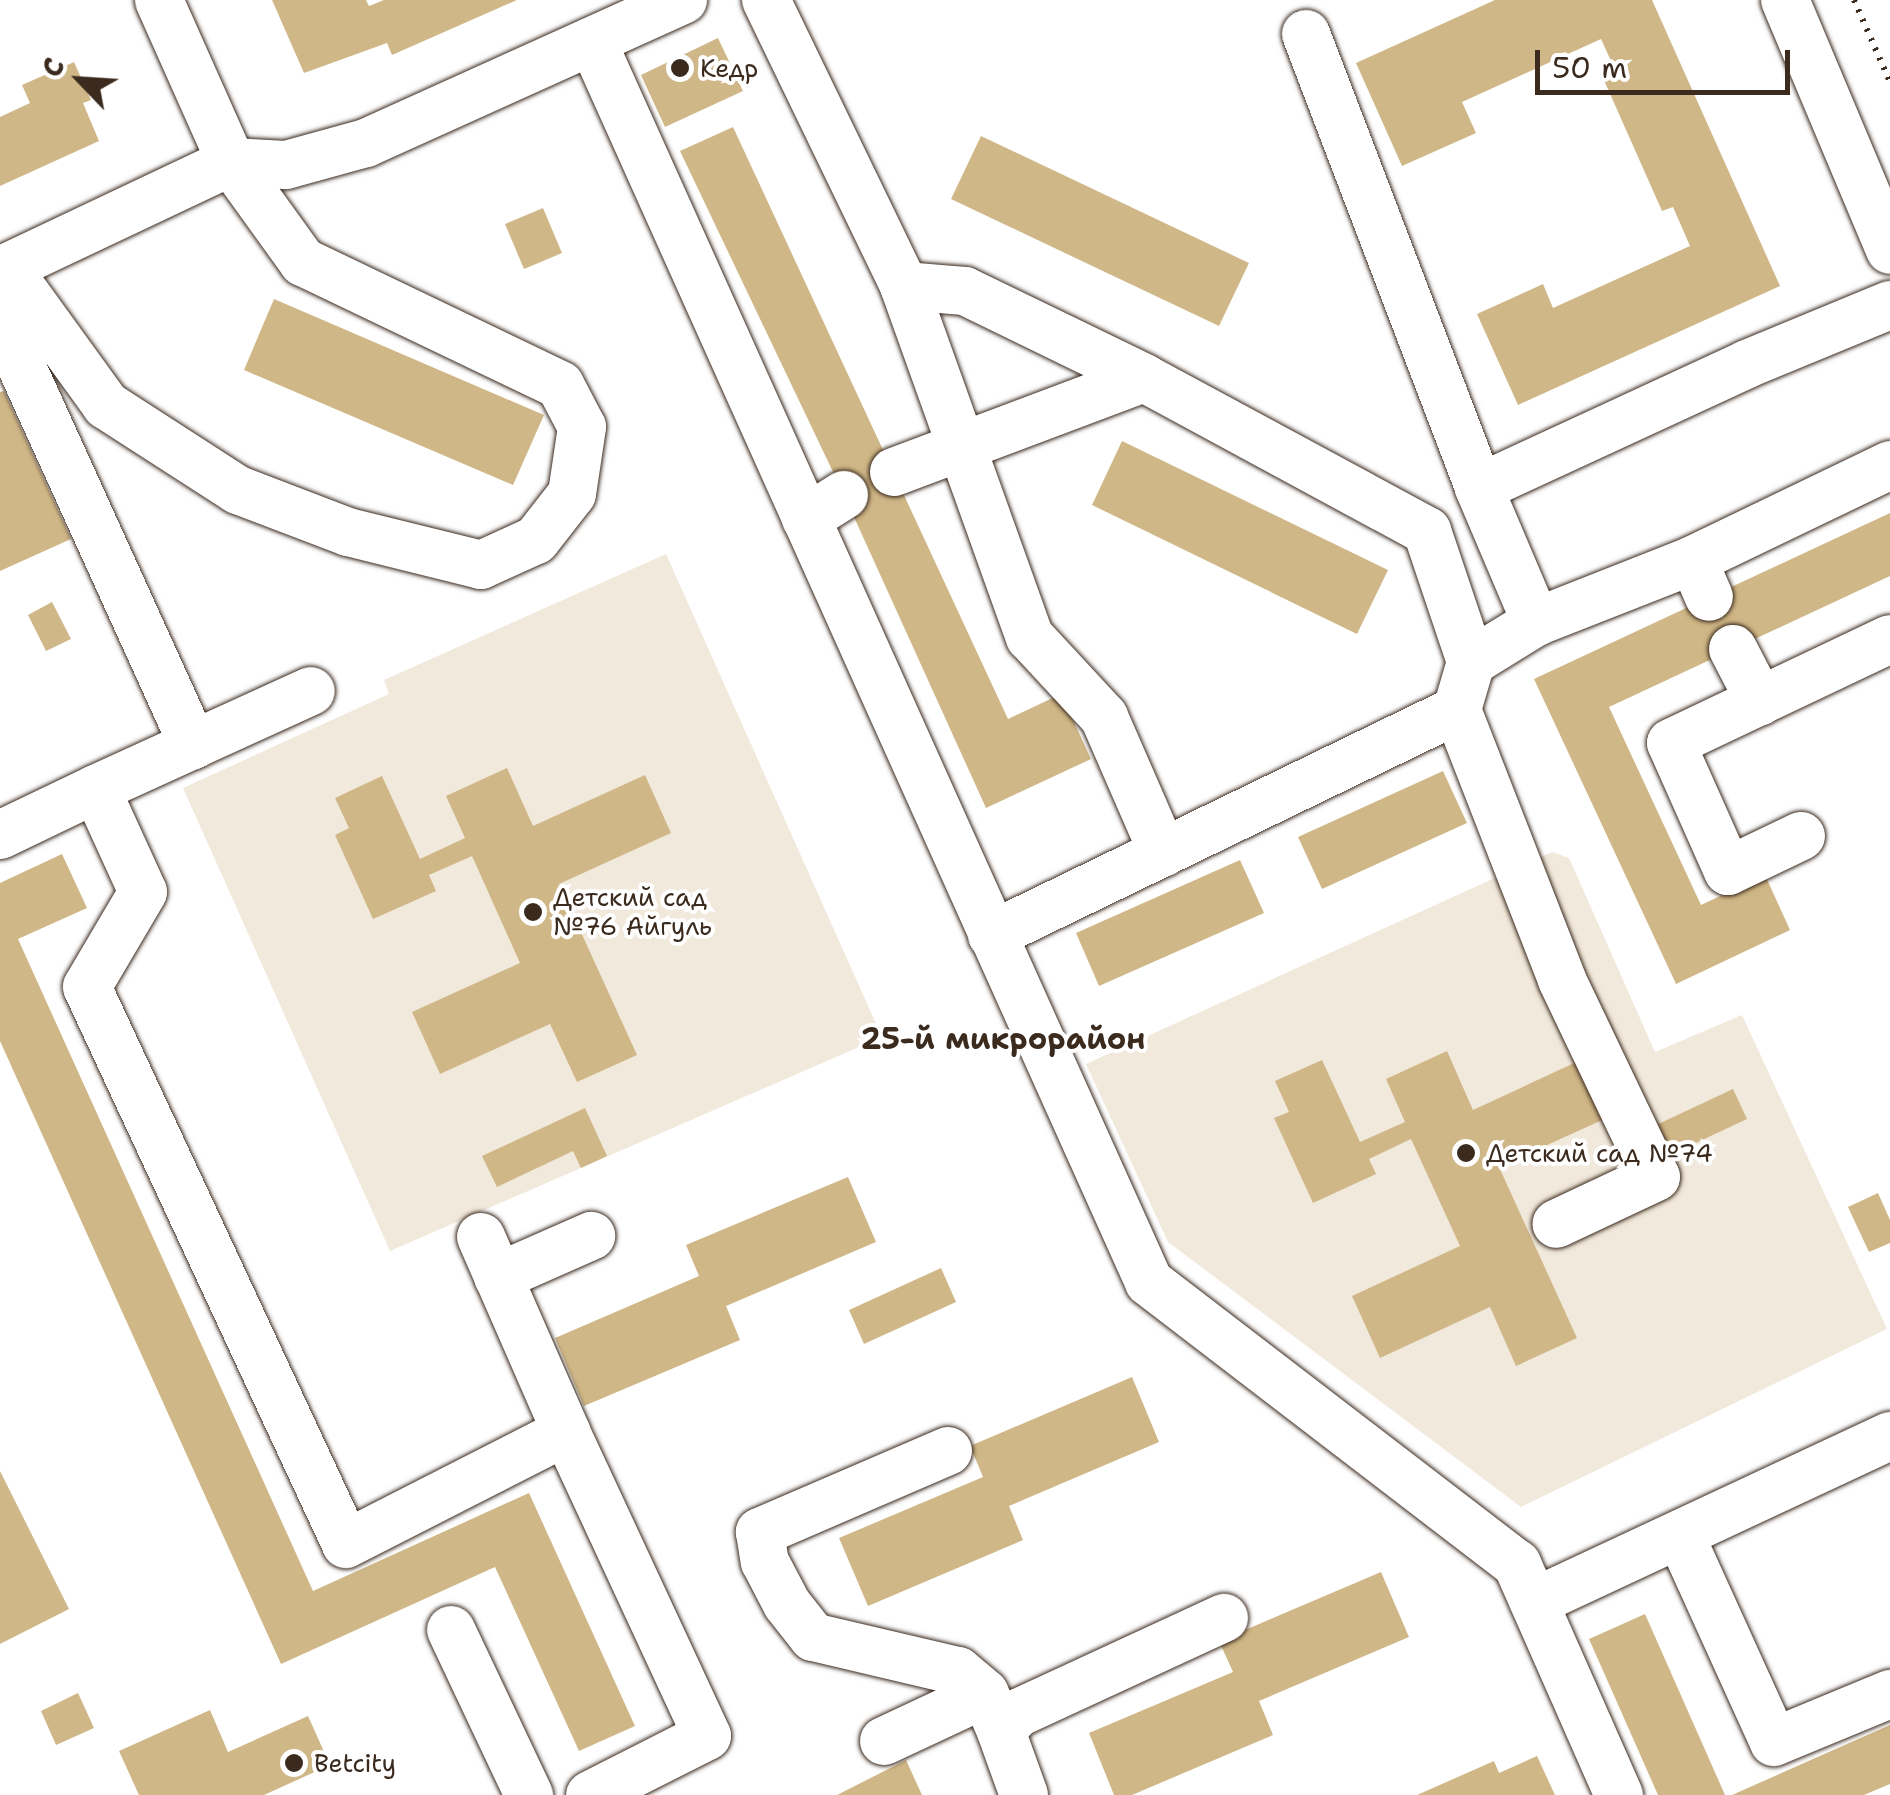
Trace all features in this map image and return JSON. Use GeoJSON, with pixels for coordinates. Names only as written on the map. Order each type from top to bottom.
{"type":"FeatureCollection","features":[{"type":"Feature","properties":{"kind":"street"},"geometry":{"type":"LineString","coordinates":[[160,0],[231,162],[303,262],[560,385],[582,426],[572,494],[536,540],[480,565],[348,532],[238,490],[106,405],[4,270],[231,162],[286,165],[366,143],[683,0]]}},
{"type":"Feature","properties":{"kind":"street"},"geometry":{"type":"LineString","coordinates":[[766,0],[904,286],[1030,637],[1104,717],[1162,853]]}},
{"type":"Feature","properties":{"kind":"street"},"geometry":{"type":"LineString","coordinates":[[1785,0],[1890,250]]}},
{"type":"Feature","properties":{"kind":"street"},"geometry":{"type":"LineString","coordinates":[[1306,34],[1479,488],[1536,622]]}},
{"type":"Feature","properties":{"kind":"street"},"geometry":{"type":"LineString","coordinates":[[593,43],[825,507],[992,935],[1149,1282],[1517,1564],[1619,1795]]}},
{"type":"Feature","properties":{"kind":"street"},"geometry":{"type":"LineString","coordinates":[[904,286],[965,291],[1144,378],[1427,531],[1471,662],[1458,710],[1562,980],[1656,1176],[1556,1224]]}},
{"type":"Feature","properties":{"kind":"street"},"geometry":{"type":"LineString","coordinates":[[1479,488],[1747,364],[1890,306]]}},
{"type":"Feature","properties":{"kind":"street"},"geometry":{"type":"LineString","coordinates":[[0,319],[193,745]]}},
{"type":"Feature","properties":{"kind":"street"},"geometry":{"type":"LineString","coordinates":[[894,472],[1144,378]]}},
{"type":"Feature","properties":{"kind":"street"},"geometry":{"type":"LineString","coordinates":[[1471,662],[1536,622],[1701,579],[1890,465]]}},
{"type":"Feature","properties":{"kind":"street"},"geometry":{"type":"LineString","coordinates":[[1801,836],[1728,871],[1671,744],[1890,640]]}},
{"type":"Feature","properties":{"kind":"street"},"geometry":{"type":"LineString","coordinates":[[1733,650],[1760,702]]}},
{"type":"Feature","properties":{"kind":"street"},"geometry":{"type":"LineString","coordinates":[[0,835],[311,691]]}},
{"type":"Feature","properties":{"kind":"street"},"geometry":{"type":"LineString","coordinates":[[992,935],[1458,710]]}},
{"type":"Feature","properties":{"kind":"street"},"geometry":{"type":"LineString","coordinates":[[96,790],[143,892],[87,987],[346,1544],[566,1432]]}},
{"type":"Feature","properties":{"kind":"street"},"geometry":{"type":"LineString","coordinates":[[590,1795],[707,1736],[490,1257],[591,1236]]}},
{"type":"Feature","properties":{"kind":"street"},"geometry":{"type":"LineString","coordinates":[[1534,1602],[1890,1436]]}},
{"type":"Feature","properties":{"kind":"street"},"geometry":{"type":"LineString","coordinates":[[948,1451],[760,1532],[765,1562],[787,1604],[813,1637],[958,1672],[993,1712],[1024,1795]]}},
{"type":"Feature","properties":{"kind":"street"},"geometry":{"type":"LineString","coordinates":[[1680,1535],[1774,1742],[1890,1694]]}},
{"type":"Feature","properties":{"kind":"street"},"geometry":{"type":"LineString","coordinates":[[884,1741],[993,1712],[1018,1713],[1224,1618]]}},
{"type":"Feature","properties":{"kind":"street"},"geometry":{"type":"LineString","coordinates":[[451,1630],[530,1795]]}},
{"type":"Feature","properties":{"kind":"path"},"geometry":{"type":"LineString","coordinates":[[1854,0],[1890,82]]}},
{"type":"Feature","properties":{"kind":"shaded area","name":"Детский сад №76 Айгуль"},"geometry":{"type":"Polygon","coordinates":[[[666,554],[882,1037],[390,1251],[183,788],[389,694],[384,680],[666,554]]]}},
{"type":"Feature","properties":{"kind":"shaded area","name":"Детский сад №74"},"geometry":{"type":"Polygon","coordinates":[[[1552,852],[1569,858],[1655,1052],[1742,1015],[1887,1329],[1521,1507],[1168,1242],[1086,1064],[1552,852]]]}},
{"type":"Feature","properties":{"kind":"building"},"geometry":{"type":"Polygon","coordinates":[[[272,0],[366,0],[369,6],[384,0],[517,0],[392,55],[387,43],[304,73],[272,0]]]}},
{"type":"Feature","properties":{"kind":"building"},"geometry":{"type":"Polygon","coordinates":[[[1495,0],[1652,0],[1780,286],[1518,405],[1477,314],[1543,284],[1553,308],[1690,246],[1673,207],[1662,211],[1603,78],[1616,72],[1601,39],[1462,102],[1476,133],[1402,166],[1356,63],[1495,0]]]}},
{"type":"Feature","properties":{"kind":"building"},"geometry":{"type":"Polygon","coordinates":[[[718,38],[743,91],[665,127],[641,75],[718,38]]]}},
{"type":"Feature","properties":{"kind":"building"},"geometry":{"type":"Polygon","coordinates":[[[74,62],[91,100],[83,103],[99,141],[0,186],[0,117],[30,103],[22,85],[74,62]]]}},
{"type":"Feature","properties":{"kind":"building"},"geometry":{"type":"Polygon","coordinates":[[[733,127],[1008,719],[1061,694],[1091,759],[986,808],[844,495],[680,151],[733,127]]]}},
{"type":"Feature","properties":{"kind":"building"},"geometry":{"type":"Polygon","coordinates":[[[981,136],[1249,263],[1219,326],[951,199],[981,136]]]}},
{"type":"Feature","properties":{"kind":"building"},"geometry":{"type":"Polygon","coordinates":[[[543,208],[562,253],[524,269],[505,224],[543,208]]]}},
{"type":"Feature","properties":{"kind":"building"},"geometry":{"type":"Polygon","coordinates":[[[274,299],[544,415],[513,485],[244,370],[274,299]]]}},
{"type":"Feature","properties":{"kind":"building"},"geometry":{"type":"Polygon","coordinates":[[[4,391],[71,539],[0,571],[0,392],[4,391]]]}},
{"type":"Feature","properties":{"kind":"building"},"geometry":{"type":"Polygon","coordinates":[[[1122,441],[1388,570],[1357,634],[1092,505],[1122,441]]]}},
{"type":"Feature","properties":{"kind":"building"},"geometry":{"type":"Polygon","coordinates":[[[1890,513],[1890,576],[1609,707],[1701,905],[1765,875],[1790,930],[1676,984],[1534,679],[1890,513]]]}},
{"type":"Feature","properties":{"kind":"building"},"geometry":{"type":"Polygon","coordinates":[[[52,602],[71,639],[46,651],[28,615],[52,602]]]}},
{"type":"Feature","properties":{"kind":"building"},"geometry":{"type":"Polygon","coordinates":[[[507,768],[533,826],[645,775],[671,833],[559,884],[637,1055],[577,1082],[550,1024],[440,1074],[412,1012],[520,963],[472,856],[429,875],[436,891],[373,919],[335,835],[349,828],[335,798],[382,776],[420,859],[465,838],[446,796],[507,768]]]}},
{"type":"Feature","properties":{"kind":"building"},"geometry":{"type":"Polygon","coordinates":[[[1443,771],[1467,823],[1322,889],[1298,837],[1443,771]]]}},
{"type":"Feature","properties":{"kind":"building"},"geometry":{"type":"Polygon","coordinates":[[[62,854],[87,908],[18,939],[313,1591],[529,1493],[635,1726],[579,1751],[495,1567],[281,1664],[0,1041],[0,883],[62,854]]]}},
{"type":"Feature","properties":{"kind":"building"},"geometry":{"type":"Polygon","coordinates":[[[1240,860],[1264,913],[1099,986],[1076,933],[1240,860]]]}},
{"type":"Feature","properties":{"kind":"building"},"geometry":{"type":"Polygon","coordinates":[[[1447,1051],[1473,1110],[1585,1058],[1611,1116],[1499,1167],[1577,1338],[1516,1366],[1490,1307],[1380,1358],[1352,1296],[1460,1246],[1411,1139],[1369,1159],[1376,1174],[1313,1203],[1274,1118],[1289,1112],[1275,1081],[1322,1060],[1360,1142],[1405,1122],[1386,1079],[1447,1051]]]}},
{"type":"Feature","properties":{"kind":"building"},"geometry":{"type":"Polygon","coordinates":[[[1733,1089],[1747,1119],[1668,1156],[1654,1126],[1733,1089]]]}},
{"type":"Feature","properties":{"kind":"building"},"geometry":{"type":"Polygon","coordinates":[[[585,1108],[607,1156],[581,1168],[573,1151],[497,1187],[482,1156],[585,1108]]]}},
{"type":"Feature","properties":{"kind":"building"},"geometry":{"type":"Polygon","coordinates":[[[848,1177],[876,1242],[726,1306],[740,1340],[584,1406],[555,1338],[699,1276],[686,1245],[848,1177]]]}},
{"type":"Feature","properties":{"kind":"building"},"geometry":{"type":"Polygon","coordinates":[[[1878,1193],[1890,1220],[1890,1243],[1869,1252],[1848,1207],[1878,1193]]]}},
{"type":"Feature","properties":{"kind":"building"},"geometry":{"type":"Polygon","coordinates":[[[941,1268],[956,1302],[864,1344],[849,1310],[941,1268]]]}},
{"type":"Feature","properties":{"kind":"building"},"geometry":{"type":"Polygon","coordinates":[[[1132,1377],[1159,1442],[1009,1506],[1023,1540],[868,1606],[839,1538],[983,1477],[970,1446],[1132,1377]]]}},
{"type":"Feature","properties":{"kind":"building"},"geometry":{"type":"Polygon","coordinates":[[[0,1471],[69,1609],[0,1644],[0,1471]]]}},
{"type":"Feature","properties":{"kind":"building"},"geometry":{"type":"Polygon","coordinates":[[[1381,1572],[1409,1637],[1259,1701],[1273,1735],[1132,1795],[1114,1795],[1089,1733],[1233,1672],[1219,1641],[1381,1572]]]}},
{"type":"Feature","properties":{"kind":"building"},"geometry":{"type":"Polygon","coordinates":[[[1645,1614],[1725,1795],[1658,1795],[1589,1639],[1645,1614]]]}},
{"type":"Feature","properties":{"kind":"building"},"geometry":{"type":"Polygon","coordinates":[[[78,1693],[94,1728],[56,1745],[41,1711],[78,1693]]]}},
{"type":"Feature","properties":{"kind":"building"},"geometry":{"type":"Polygon","coordinates":[[[210,1710],[228,1752],[308,1716],[330,1765],[264,1795],[139,1795],[119,1751],[210,1710]]]}},
{"type":"Feature","properties":{"kind":"building"},"geometry":{"type":"Polygon","coordinates":[[[1890,1725],[1890,1784],[1864,1795],[1732,1795],[1890,1725]]]}},
{"type":"Feature","properties":{"kind":"building"},"geometry":{"type":"Polygon","coordinates":[[[1537,1756],[1555,1795],[1417,1795],[1494,1761],[1499,1773],[1537,1756]]]}},
{"type":"Feature","properties":{"kind":"building"},"geometry":{"type":"Polygon","coordinates":[[[906,1760],[922,1795],[837,1795],[906,1760]]]}},
{"type":"Feature","properties":{"kind":"place","name":"Кедр"},"geometry":{"type":"Point","coordinates":[680,68]}},
{"type":"Feature","properties":{"kind":"place","name":"Детский сад №76 Айгуль"},"geometry":{"type":"Point","coordinates":[533,912]}},
{"type":"Feature","properties":{"kind":"place","name":"Детский сад №74"},"geometry":{"type":"Point","coordinates":[1466,1153]}},
{"type":"Feature","properties":{"kind":"place","name":"Betcity"},"geometry":{"type":"Point","coordinates":[294,1763]}},
{"type":"Feature","properties":{"kind":"district","name":"25-й микрорайон"},"geometry":{"type":"Point","coordinates":[1003,1039]}}]}
